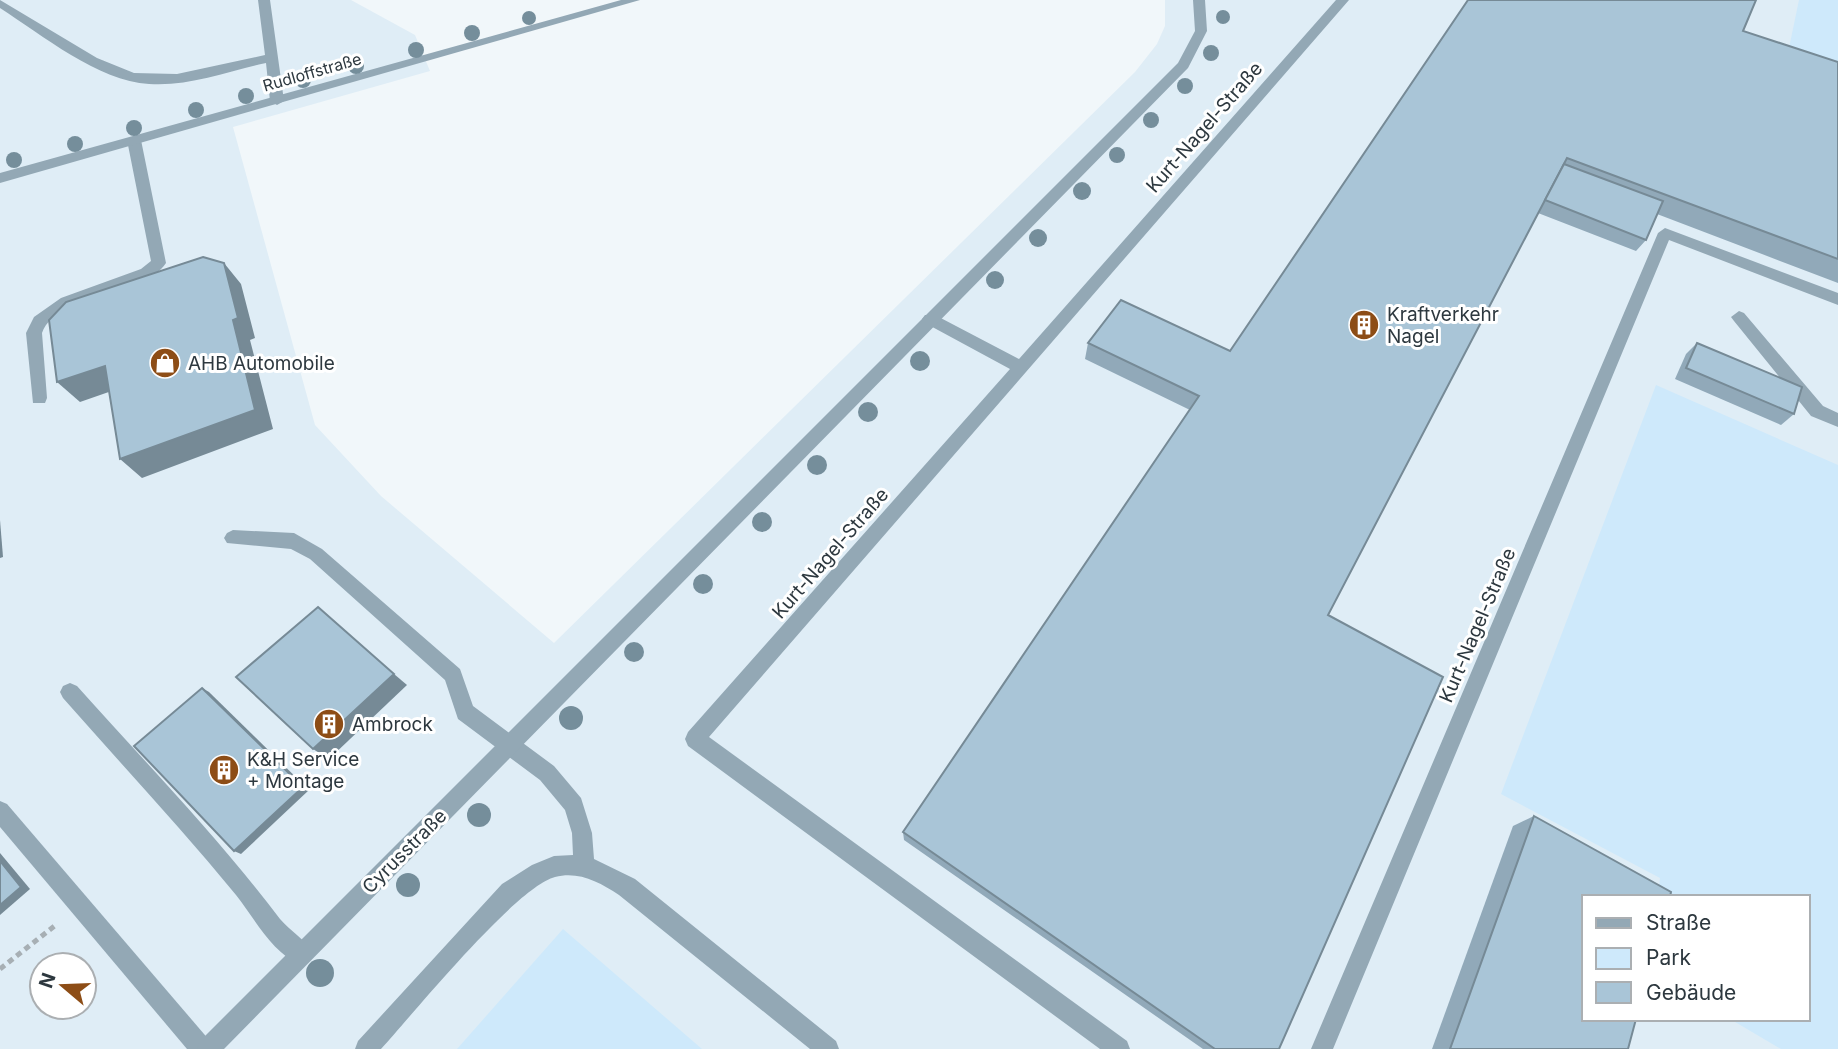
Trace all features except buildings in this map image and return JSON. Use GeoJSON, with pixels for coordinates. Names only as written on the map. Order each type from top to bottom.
{"type":"FeatureCollection","features":[{"type":"Feature","properties":{"kind":"street"},"geometry":{"type":"LineString","coordinates":[[264,0],[276,101]]}},
{"type":"Feature","properties":{"kind":"street","name":"Rudloffstraße"},"geometry":{"type":"LineString","coordinates":[[0,178],[634,0]]}},
{"type":"Feature","properties":{"kind":"street"},"geometry":{"type":"LineString","coordinates":[[1020,368],[930,319],[1183,65],[1201,31],[1199,0]]}},
{"type":"Feature","properties":{"kind":"street","name":"Kurt-Nagel-Straße"},"geometry":{"type":"LineString","coordinates":[[1119,1049],[695,739],[1343,0]]}},
{"type":"Feature","properties":{"kind":"street"},"geometry":{"type":"LineString","coordinates":[[0,3],[95,61],[135,78],[167,79],[269,58]]}},
{"type":"Feature","properties":{"kind":"street"},"geometry":{"type":"LineString","coordinates":[[39,398],[34,333],[40,321],[66,302],[145,273],[159,263],[134,140]]}},
{"type":"Feature","properties":{"kind":"street","name":"Kurt-Nagel-Straße"},"geometry":{"type":"LineString","coordinates":[[1322,1049],[1665,233],[1838,299]]}},
{"type":"Feature","properties":{"kind":"street"},"geometry":{"type":"LineString","coordinates":[[1739,317],[1817,411],[1838,420]]}},
{"type":"Feature","properties":{"kind":"street","name":"Cyrusstraße"},"geometry":{"type":"LineString","coordinates":[[208,1049],[930,319]]}},
{"type":"Feature","properties":{"kind":"street"},"geometry":{"type":"LineString","coordinates":[[233,538],[294,541],[316,554],[453,675],[465,712],[547,772],[574,805],[582,833],[584,865]]}},
{"type":"Feature","properties":{"kind":"street"},"geometry":{"type":"LineString","coordinates":[[70,692],[244,888],[277,932],[301,954]]}},
{"type":"Feature","properties":{"kind":"street"},"geometry":{"type":"LineString","coordinates":[[0,811],[202,1049]]}},
{"type":"Feature","properties":{"kind":"street"},"geometry":{"type":"LineString","coordinates":[[366,1049],[510,892],[535,872],[562,864],[584,865],[606,873],[627,887],[828,1049]]}},
{"type":"Feature","properties":{"kind":"path"},"geometry":{"type":"LineString","coordinates":[[0,969],[79,905]]}},
{"type":"Feature","properties":{"kind":"shaded area"},"geometry":{"type":"Polygon","coordinates":[[[0,0],[351,0],[415,35],[430,71],[233,127],[315,425],[381,496],[554,643],[1135,72],[1157,44],[1165,26],[1165,0],[1838,0],[1838,1049],[0,1049],[0,0]]]}},
{"type":"Feature","properties":{"kind":"green space"},"geometry":{"type":"Polygon","coordinates":[[[1799,0],[1838,0],[1838,64],[1789,48],[1799,0]]]}},
{"type":"Feature","properties":{"kind":"green space"},"geometry":{"type":"Polygon","coordinates":[[[1656,385],[1838,465],[1838,1049],[1781,1049],[1733,1021],[1810,1021],[1810,895],[1658,895],[1660,878],[1501,794],[1656,385]]]}},
{"type":"Feature","properties":{"kind":"green space"},"geometry":{"type":"Polygon","coordinates":[[[563,929],[702,1049],[457,1049],[563,929]]]}},
{"type":"Feature","properties":{"kind":"place","name":"Kraftverkehr Nagel"},"geometry":{"type":"Point","coordinates":[1364,325]}},
{"type":"Feature","properties":{"kind":"place","name":"AHB Automobile"},"geometry":{"type":"Point","coordinates":[165,363]}},
{"type":"Feature","properties":{"kind":"place","name":"Ambrock"},"geometry":{"type":"Point","coordinates":[329,724]}},
{"type":"Feature","properties":{"kind":"place","name":"K&H Service + Montage"},"geometry":{"type":"Point","coordinates":[224,770]}}]}
